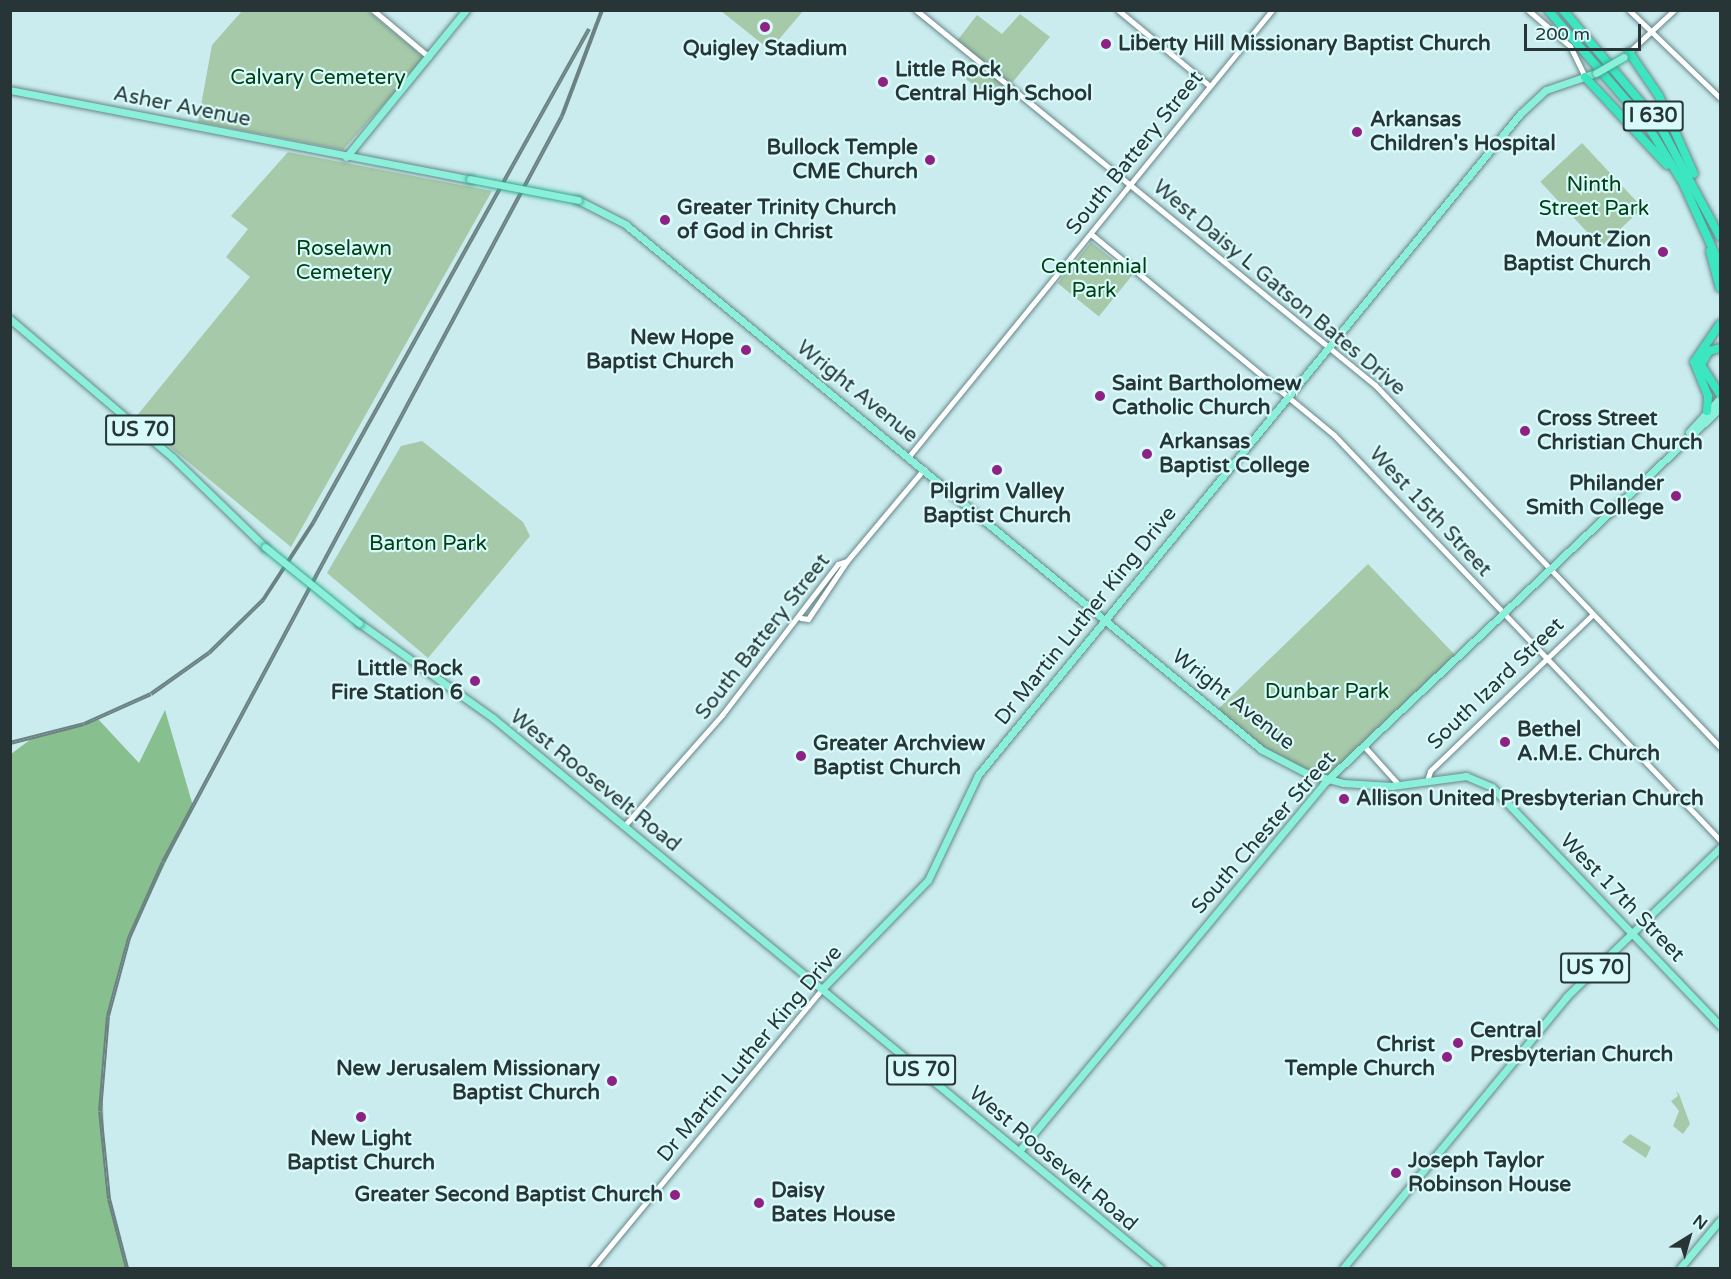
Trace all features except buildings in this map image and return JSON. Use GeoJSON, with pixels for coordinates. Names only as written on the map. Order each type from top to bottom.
{"type":"FeatureCollection","features":[{"type":"Feature","properties":{"kind":"highway","name":"I 630"},"geometry":{"type":"LineString","coordinates":[[1548,10],[1624,94],[1683,183],[1720,265]]}},
{"type":"Feature","properties":{"kind":"highway","name":"I 630"},"geometry":{"type":"LineString","coordinates":[[1563,10],[1637,94],[1705,200],[1720,237]]}},
{"type":"Feature","properties":{"kind":"highway"},"geometry":{"type":"LineString","coordinates":[[1626,55],[1659,96],[1705,200]]}},
{"type":"Feature","properties":{"kind":"highway"},"geometry":{"type":"LineString","coordinates":[[1585,76],[1683,183]]}},
{"type":"Feature","properties":{"kind":"highway"},"geometry":{"type":"LineString","coordinates":[[1702,221],[1720,288]]}},
{"type":"Feature","properties":{"kind":"highway"},"geometry":{"type":"LineString","coordinates":[[1714,413],[1701,381],[1696,357],[1720,324]]}},
{"type":"Feature","properties":{"kind":"highway"},"geometry":{"type":"LineString","coordinates":[[1720,348],[1709,351],[1701,365],[1720,397]]}},
{"type":"Feature","properties":{"kind":"highway"},"geometry":{"type":"LineString","coordinates":[[1701,381],[1720,397]]}},
{"type":"Feature","properties":{"kind":"main road"},"geometry":{"type":"LineString","coordinates":[[346,157],[466,10]]}},
{"type":"Feature","properties":{"kind":"main road","name":"Dr Martin Luther King Drive"},"geometry":{"type":"LineString","coordinates":[[822,989],[928,880],[972,784],[1105,618],[1533,100],[1596,73],[1626,55]]}},
{"type":"Feature","properties":{"kind":"main road","name":"Asher Avenue"},"geometry":{"type":"LineString","coordinates":[[10,90],[346,157]]}},
{"type":"Feature","properties":{"kind":"main road","name":"Wright Avenue"},"geometry":{"type":"LineString","coordinates":[[346,157],[578,200],[625,224],[910,455],[1259,747],[1294,767],[1327,780],[1399,785]]}},
{"type":"Feature","properties":{"kind":"main road","name":"West Roosevelt Road"},"geometry":{"type":"LineString","coordinates":[[10,319],[172,457],[265,547],[359,623],[470,700],[625,825],[1160,1269]]}},
{"type":"Feature","properties":{"kind":"main road","name":"South Chester Street"},"geometry":{"type":"LineString","coordinates":[[1020,1152],[1327,780],[1502,611],[1714,413],[1720,397]]}},
{"type":"Feature","properties":{"kind":"main road","name":"West 17th Street"},"geometry":{"type":"LineString","coordinates":[[1399,785],[1473,777],[1498,792],[1720,1026]]}},
{"type":"Feature","properties":{"kind":"main road","name":"US 70"},"geometry":{"type":"LineString","coordinates":[[1343,1269],[1566,997],[1720,848]]}},
{"type":"Feature","properties":{"kind":"main road"},"geometry":{"type":"LineString","coordinates":[[1680,1269],[1720,1220]]}},
{"type":"Feature","properties":{"kind":"street"},"geometry":{"type":"LineString","coordinates":[[373,10],[429,57]]}},
{"type":"Feature","properties":{"kind":"street","name":"West Daisy L Gatson Bates Drive"},"geometry":{"type":"LineString","coordinates":[[916,10],[1380,390],[1720,747]]}},
{"type":"Feature","properties":{"kind":"street"},"geometry":{"type":"LineString","coordinates":[[1118,10],[1210,86]]}},
{"type":"Feature","properties":{"kind":"street","name":"South Battery Street"},"geometry":{"type":"LineString","coordinates":[[910,455],[1272,10]]}},
{"type":"Feature","properties":{"kind":"street"},"geometry":{"type":"LineString","coordinates":[[1528,10],[1574,51],[1585,76]]}},
{"type":"Feature","properties":{"kind":"street"},"geometry":{"type":"LineString","coordinates":[[1629,10],[1654,31],[1720,98]]}},
{"type":"Feature","properties":{"kind":"street","name":"Dr Martin Luther King Drive"},"geometry":{"type":"LineString","coordinates":[[1626,55],[1674,10]]}},
{"type":"Feature","properties":{"kind":"street","name":"West 15th Street"},"geometry":{"type":"LineString","coordinates":[[1091,234],[1334,435],[1720,840]]}},
{"type":"Feature","properties":{"kind":"street","name":"South Battery Street"},"geometry":{"type":"LineString","coordinates":[[625,825],[801,618],[806,603],[838,564],[847,561],[925,468]]}},
{"type":"Feature","properties":{"kind":"street"},"geometry":{"type":"LineString","coordinates":[[801,618],[808,619],[847,561]]}},
{"type":"Feature","properties":{"kind":"street","name":"South Izard Street"},"geometry":{"type":"LineString","coordinates":[[1427,781],[1430,771],[1593,614]]}},
{"type":"Feature","properties":{"kind":"street"},"geometry":{"type":"LineString","coordinates":[[1363,745],[1399,785]]}},
{"type":"Feature","properties":{"kind":"street","name":"Dr Martin Luther King Drive"},"geometry":{"type":"LineString","coordinates":[[591,1269],[822,989]]}},
{"type":"Feature","properties":{"kind":"green space","name":"Calvary Cemetery"},"geometry":{"type":"Polygon","coordinates":[[[242,11],[368,11],[425,58],[343,150],[198,122],[212,45],[242,11]]]}},
{"type":"Feature","properties":{"kind":"green space","name":"Quigley Stadium"},"geometry":{"type":"Polygon","coordinates":[[[721,11],[803,11],[770,50],[721,11]]]}},
{"type":"Feature","properties":{"kind":"green space"},"geometry":{"type":"Polygon","coordinates":[[[1020,14],[1050,37],[1002,95],[998,92],[992,100],[966,79],[980,62],[956,42],[977,15],[1002,34],[1020,14]]]}},
{"type":"Feature","properties":{"kind":"green space","name":"Ninth Street Park"},"geometry":{"type":"Polygon","coordinates":[[[1582,143],[1643,208],[1601,247],[1540,182],[1582,143]]]}},
{"type":"Feature","properties":{"kind":"green space","name":"Roselawn Cemetery"},"geometry":{"type":"Polygon","coordinates":[[[288,152],[492,191],[291,547],[135,418],[250,277],[226,257],[248,229],[231,216],[288,152]]]}},
{"type":"Feature","properties":{"kind":"green space","name":"Centennial Park"},"geometry":{"type":"Polygon","coordinates":[[[1091,242],[1132,275],[1099,317],[1058,283],[1091,242]]]}},
{"type":"Feature","properties":{"kind":"green space","name":"Barton Park"},"geometry":{"type":"Polygon","coordinates":[[[422,441],[523,522],[530,536],[428,658],[327,573],[401,446],[422,441]]]}},
{"type":"Feature","properties":{"kind":"green space","name":"Dunbar Park"},"geometry":{"type":"Polygon","coordinates":[[[1368,564],[1456,656],[1327,780],[1265,751],[1215,712],[1368,564]]]}},
{"type":"Feature","properties":{"kind":"green space"},"geometry":{"type":"Polygon","coordinates":[[[165,710],[193,806],[129,938],[112,998],[102,1066],[105,1176],[127,1268],[11,1268],[11,754],[31,739],[98,719],[139,763],[165,710]]]}},
{"type":"Feature","properties":{"kind":"green space"},"geometry":{"type":"Polygon","coordinates":[[[1676,1091],[1690,1124],[1683,1134],[1673,1126],[1679,1111],[1671,1101],[1678,1096],[1676,1091]]]}},
{"type":"Feature","properties":{"kind":"green space"},"geometry":{"type":"Polygon","coordinates":[[[1630,1134],[1651,1147],[1646,1158],[1622,1142],[1630,1134]]]}},
{"type":"Feature","properties":{"kind":"railway"},"geometry":{"type":"LineString","coordinates":[[127,1268],[109,1199],[100,1111],[108,1016],[129,938],[163,862],[562,116],[602,10]]}},
{"type":"Feature","properties":{"kind":"railway"},"geometry":{"type":"LineString","coordinates":[[10,743],[84,724],[151,694],[209,653],[263,600],[313,523],[589,29]]}},
{"type":"Feature","properties":{"kind":"place","name":"Quigley Stadium"},"geometry":{"type":"Point","coordinates":[765,27]}},
{"type":"Feature","properties":{"kind":"place","name":"Liberty Hill Missionary Baptist Church"},"geometry":{"type":"Point","coordinates":[1106,44]}},
{"type":"Feature","properties":{"kind":"place","name":"Little Rock Central High School"},"geometry":{"type":"Point","coordinates":[883,82]}},
{"type":"Feature","properties":{"kind":"place","name":"Arkansas Children's Hospital"},"geometry":{"type":"Point","coordinates":[1357,132]}},
{"type":"Feature","properties":{"kind":"place","name":"Bullock Temple CME Church"},"geometry":{"type":"Point","coordinates":[930,160]}},
{"type":"Feature","properties":{"kind":"place","name":"Greater Trinity Church of God in Christ"},"geometry":{"type":"Point","coordinates":[665,220]}},
{"type":"Feature","properties":{"kind":"place","name":"Mount Zion Baptist Church"},"geometry":{"type":"Point","coordinates":[1663,252]}},
{"type":"Feature","properties":{"kind":"place","name":"New Hope Baptist Church"},"geometry":{"type":"Point","coordinates":[746,350]}},
{"type":"Feature","properties":{"kind":"place","name":"Saint Bartholomew Catholic Church"},"geometry":{"type":"Point","coordinates":[1100,396]}},
{"type":"Feature","properties":{"kind":"place","name":"Cross Street Christian Church"},"geometry":{"type":"Point","coordinates":[1525,431]}},
{"type":"Feature","properties":{"kind":"place","name":"Arkansas Baptist College"},"geometry":{"type":"Point","coordinates":[1147,454]}},
{"type":"Feature","properties":{"kind":"place","name":"Pilgrim Valley Baptist Church"},"geometry":{"type":"Point","coordinates":[997,470]}},
{"type":"Feature","properties":{"kind":"place","name":"Philander Smith College"},"geometry":{"type":"Point","coordinates":[1676,496]}},
{"type":"Feature","properties":{"kind":"place","name":"Little Rock Fire Station 6"},"geometry":{"type":"Point","coordinates":[475,681]}},
{"type":"Feature","properties":{"kind":"place","name":"Bethel A.M.E. Church"},"geometry":{"type":"Point","coordinates":[1505,742]}},
{"type":"Feature","properties":{"kind":"place","name":"Greater Archview Baptist Church"},"geometry":{"type":"Point","coordinates":[801,756]}},
{"type":"Feature","properties":{"kind":"place","name":"Allison United Presbyterian Church"},"geometry":{"type":"Point","coordinates":[1344,799]}},
{"type":"Feature","properties":{"kind":"place","name":"Central Presbyterian Church"},"geometry":{"type":"Point","coordinates":[1458,1043]}},
{"type":"Feature","properties":{"kind":"place","name":"Christ Temple Church"},"geometry":{"type":"Point","coordinates":[1447,1057]}},
{"type":"Feature","properties":{"kind":"place","name":"New Jerusalem Missionary Baptist Church"},"geometry":{"type":"Point","coordinates":[612,1081]}},
{"type":"Feature","properties":{"kind":"place","name":"New Light Baptist Church"},"geometry":{"type":"Point","coordinates":[361,1117]}},
{"type":"Feature","properties":{"kind":"place","name":"Joseph Taylor Robinson House"},"geometry":{"type":"Point","coordinates":[1396,1173]}},
{"type":"Feature","properties":{"kind":"place","name":"Greater Second Baptist Church"},"geometry":{"type":"Point","coordinates":[675,1195]}},
{"type":"Feature","properties":{"kind":"place","name":"Daisy Bates House"},"geometry":{"type":"Point","coordinates":[759,1203]}}]}
